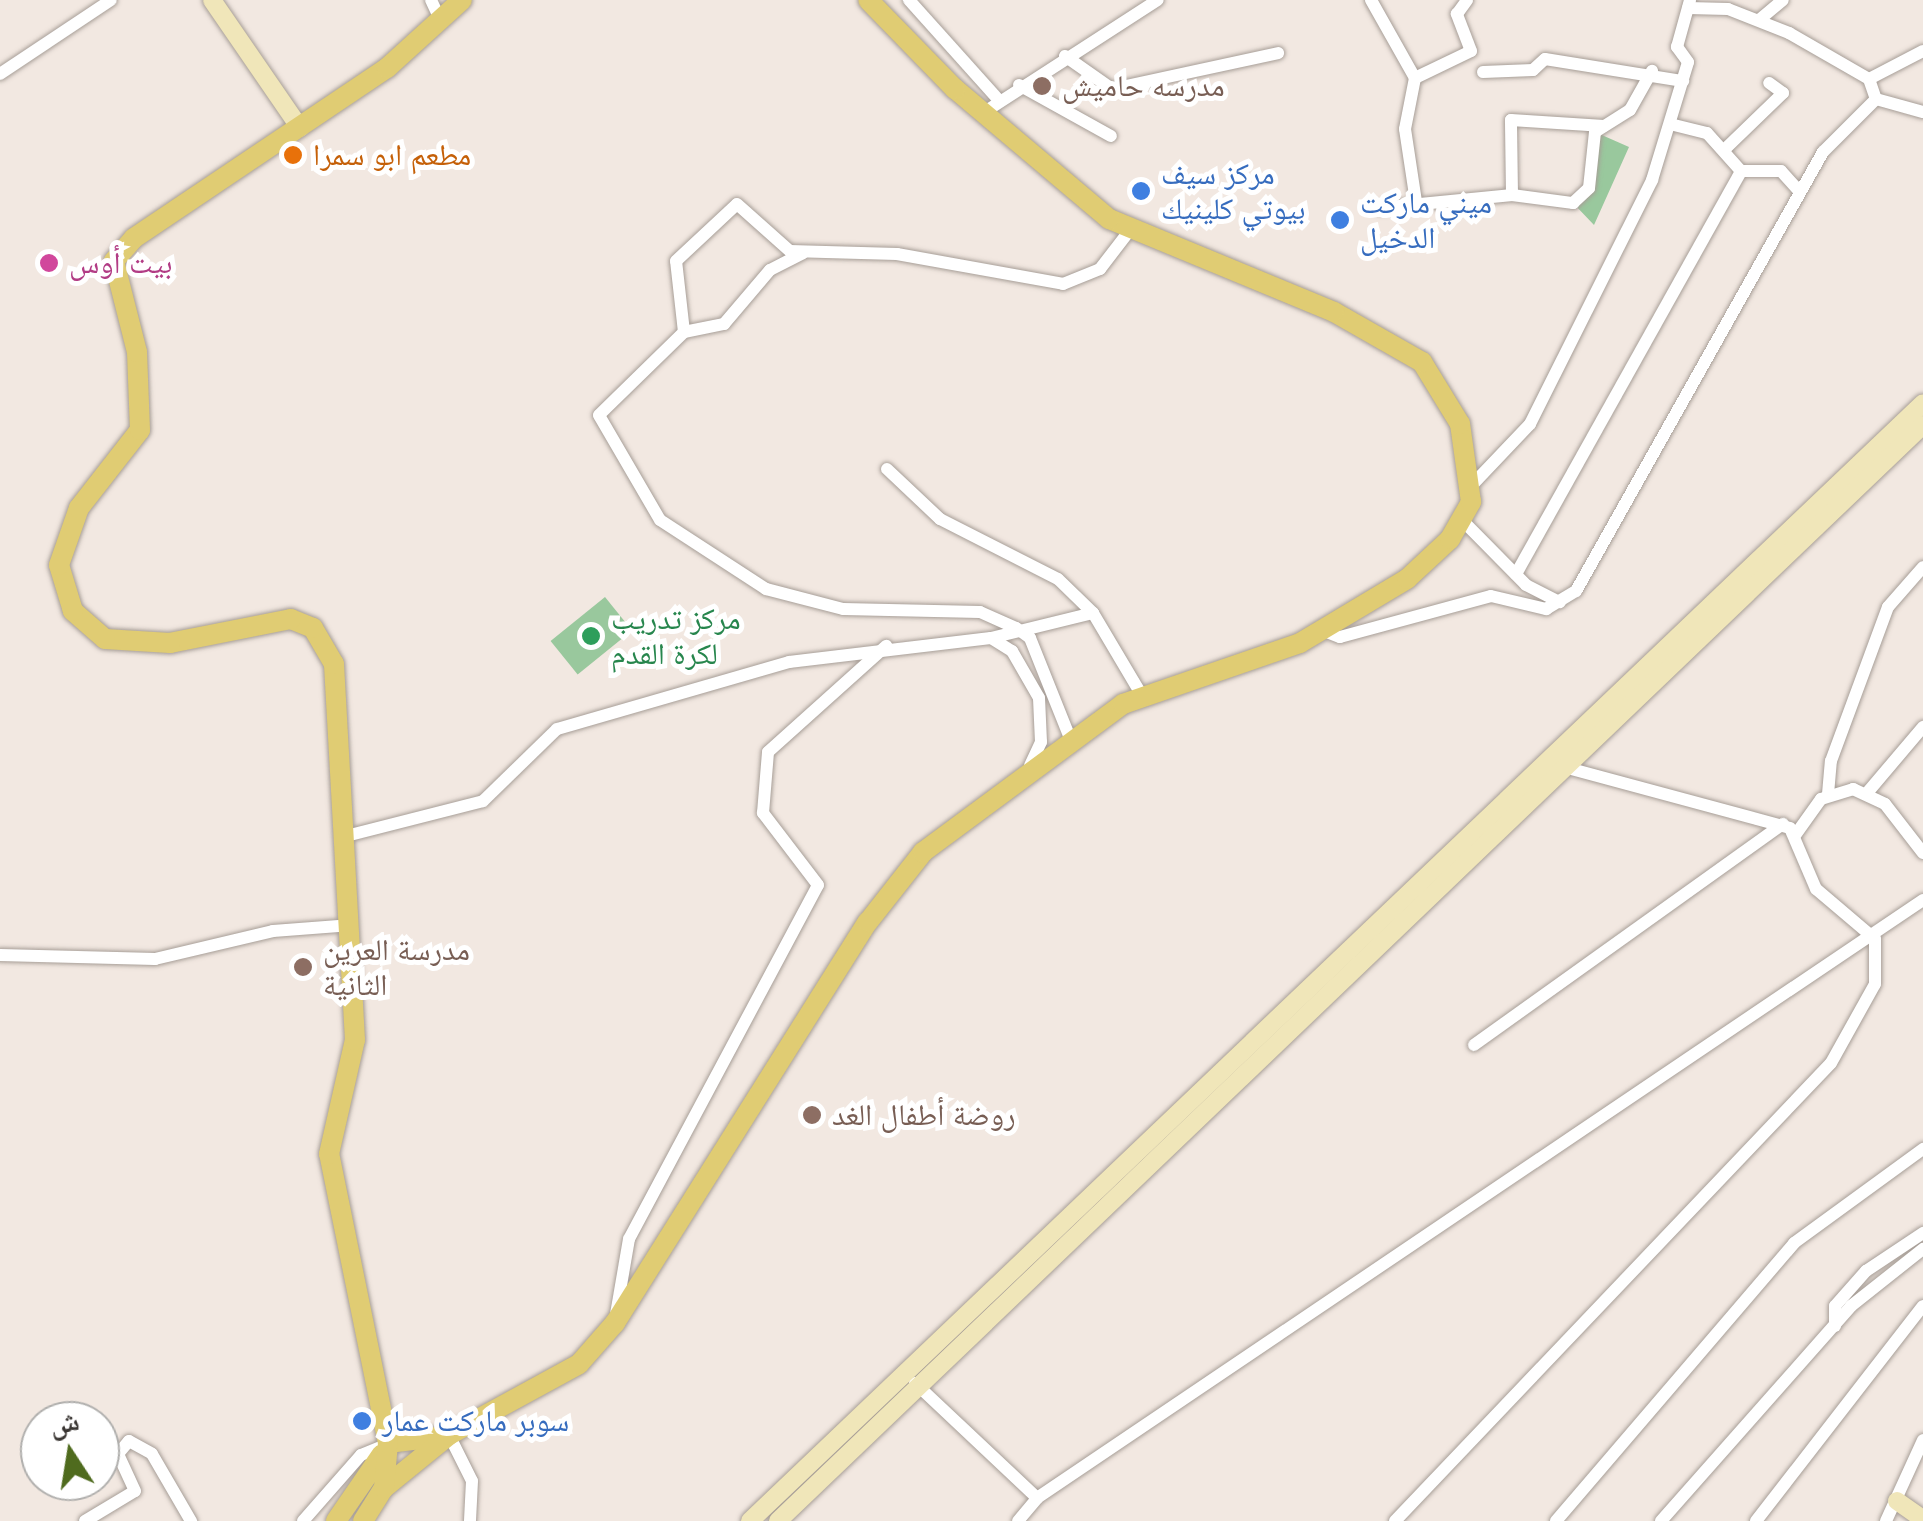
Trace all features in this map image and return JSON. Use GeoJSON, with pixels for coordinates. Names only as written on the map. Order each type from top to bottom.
{"type":"FeatureCollection","features":[{"type":"Feature","properties":{"kind":"main road"},"geometry":{"type":"LineString","coordinates":[[384,1488],[388,1444],[329,1154],[352,1073],[352,925],[334,664],[312,628],[291,619],[170,644],[105,639],[73,611],[59,565],[79,508],[140,430],[137,352],[114,261],[134,238],[300,128],[441,21],[462,0]]}},
{"type":"Feature","properties":{"kind":"main road"},"geometry":{"type":"LineString","coordinates":[[363,1521],[384,1488],[449,1435],[579,1364],[615,1323],[892,886],[1030,766],[1070,738],[1141,694],[1324,631],[1423,567],[1462,520],[1473,484],[1450,396],[1422,362],[1334,312],[1130,230],[868,0]]}},
{"type":"Feature","properties":{"kind":"main road"},"geometry":{"type":"LineString","coordinates":[[336,1521],[388,1444],[449,1435]]}},
{"type":"Feature","properties":{"kind":"street"},"geometry":{"type":"LineString","coordinates":[[0,74],[112,0]]}},
{"type":"Feature","properties":{"kind":"street"},"geometry":{"type":"LineString","coordinates":[[212,0],[300,128]]}},
{"type":"Feature","properties":{"kind":"street"},"geometry":{"type":"LineString","coordinates":[[431,0],[441,21]]}},
{"type":"Feature","properties":{"kind":"street"},"geometry":{"type":"LineString","coordinates":[[909,0],[990,105],[1158,0]]}},
{"type":"Feature","properties":{"kind":"street"},"geometry":{"type":"LineString","coordinates":[[1371,0],[1415,78],[1405,129],[1416,202]]}},
{"type":"Feature","properties":{"kind":"street"},"geometry":{"type":"LineString","coordinates":[[1415,78],[1471,51],[1457,14],[1466,0]]}},
{"type":"Feature","properties":{"kind":"street"},"geometry":{"type":"LineString","coordinates":[[1759,20],[1783,0]]}},
{"type":"Feature","properties":{"kind":"street"},"geometry":{"type":"LineString","coordinates":[[1473,484],[1530,424],[1624,242],[1670,124],[1688,62],[1678,47],[1688,2],[1759,20],[1870,79],[1876,99]]}},
{"type":"Feature","properties":{"kind":"street"},"geometry":{"type":"LineString","coordinates":[[1870,79],[1923,51]]}},
{"type":"Feature","properties":{"kind":"street"},"geometry":{"type":"LineString","coordinates":[[1065,56],[1112,90],[1278,53]]}},
{"type":"Feature","properties":{"kind":"street"},"geometry":{"type":"LineString","coordinates":[[1484,72],[1533,70],[1545,59],[1652,71],[1683,80]]}},
{"type":"Feature","properties":{"kind":"street"},"geometry":{"type":"LineString","coordinates":[[1378,208],[1512,194],[1574,203],[1589,188],[1591,146],[1604,126],[1630,110],[1652,71]]}},
{"type":"Feature","properties":{"kind":"street"},"geometry":{"type":"LineString","coordinates":[[1724,150],[1782,93],[1769,83]]}},
{"type":"Feature","properties":{"kind":"street"},"geometry":{"type":"LineString","coordinates":[[1020,84],[1111,136]]}},
{"type":"Feature","properties":{"kind":"street"},"geometry":{"type":"LineString","coordinates":[[1876,99],[1923,112]]}},
{"type":"Feature","properties":{"kind":"street"},"geometry":{"type":"LineString","coordinates":[[1324,631],[1340,637],[1467,598],[1546,609],[1560,602],[1596,561],[1798,190],[1837,133],[1876,99]]}},
{"type":"Feature","properties":{"kind":"street"},"geometry":{"type":"LineString","coordinates":[[1512,194],[1511,120],[1604,126]]}},
{"type":"Feature","properties":{"kind":"street"},"geometry":{"type":"LineString","coordinates":[[1670,124],[1707,133],[1742,170],[1781,171],[1798,190]]}},
{"type":"Feature","properties":{"kind":"street"},"geometry":{"type":"LineString","coordinates":[[1516,574],[1742,170]]}},
{"type":"Feature","properties":{"kind":"street"},"geometry":{"type":"LineString","coordinates":[[684,332],[676,261],[736,204],[782,248],[803,253],[897,254],[1063,284],[1100,268],[1130,230]]}},
{"type":"Feature","properties":{"kind":"street"},"geometry":{"type":"LineString","coordinates":[[803,253],[770,270],[724,324],[684,332],[599,415],[660,520],[798,602],[980,612],[1016,628],[1030,638],[1070,738]]}},
{"type":"Feature","properties":{"kind":"street"},"geometry":{"type":"LineString","coordinates":[[1558,764],[1923,404]]}},
{"type":"Feature","properties":{"kind":"street"},"geometry":{"type":"LineString","coordinates":[[750,1521],[912,1380],[1558,764],[1923,425]]}},
{"type":"Feature","properties":{"kind":"street"},"geometry":{"type":"LineString","coordinates":[[887,470],[940,519],[1049,573],[1094,613],[1141,694]]}},
{"type":"Feature","properties":{"kind":"street"},"geometry":{"type":"LineString","coordinates":[[1462,520],[1516,574],[1560,602]]}},
{"type":"Feature","properties":{"kind":"street"},"geometry":{"type":"LineString","coordinates":[[1796,834],[1828,794],[1831,760],[1888,607],[1923,567]]}},
{"type":"Feature","properties":{"kind":"street"},"geometry":{"type":"LineString","coordinates":[[346,836],[483,802],[557,729],[789,662],[886,646],[991,638],[1016,628],[1094,613]]}},
{"type":"Feature","properties":{"kind":"street"},"geometry":{"type":"LineString","coordinates":[[991,638],[1012,652],[1038,698],[1041,742],[1030,766]]}},
{"type":"Feature","properties":{"kind":"street"},"geometry":{"type":"LineString","coordinates":[[615,1323],[628,1239],[818,884],[763,814],[768,752],[886,646]]}},
{"type":"Feature","properties":{"kind":"street"},"geometry":{"type":"LineString","coordinates":[[1828,794],[1867,793],[1923,727]]}},
{"type":"Feature","properties":{"kind":"street"},"geometry":{"type":"LineString","coordinates":[[1558,764],[1783,824],[1796,834],[1816,889],[1875,939]]}},
{"type":"Feature","properties":{"kind":"street"},"geometry":{"type":"LineString","coordinates":[[1867,793],[1923,853]]}},
{"type":"Feature","properties":{"kind":"street"},"geometry":{"type":"LineString","coordinates":[[1474,1045],[1783,824]]}},
{"type":"Feature","properties":{"kind":"street"},"geometry":{"type":"LineString","coordinates":[[1018,1521],[1038,1498],[1875,939],[1923,900]]}},
{"type":"Feature","properties":{"kind":"street"},"geometry":{"type":"LineString","coordinates":[[0,955],[155,959],[273,931],[352,925]]}},
{"type":"Feature","properties":{"kind":"street"},"geometry":{"type":"LineString","coordinates":[[1395,1521],[1831,1063],[1874,984],[1875,939]]}},
{"type":"Feature","properties":{"kind":"street"},"geometry":{"type":"LineString","coordinates":[[1556,1521],[1794,1242],[1923,1148]]}},
{"type":"Feature","properties":{"kind":"street"},"geometry":{"type":"LineString","coordinates":[[1835,1326],[1834,1306],[1866,1271],[1923,1233]]}},
{"type":"Feature","properties":{"kind":"street"},"geometry":{"type":"LineString","coordinates":[[1661,1521],[1835,1326],[1923,1249]]}},
{"type":"Feature","properties":{"kind":"street"},"geometry":{"type":"LineString","coordinates":[[1756,1521],[1923,1306]]}},
{"type":"Feature","properties":{"kind":"street"},"geometry":{"type":"LineString","coordinates":[[912,1380],[1038,1498]]}},
{"type":"Feature","properties":{"kind":"street"},"geometry":{"type":"LineString","coordinates":[[778,1521],[912,1380]]}},
{"type":"Feature","properties":{"kind":"street"},"geometry":{"type":"LineString","coordinates":[[449,1435],[472,1481],[470,1521]]}},
{"type":"Feature","properties":{"kind":"street"},"geometry":{"type":"LineString","coordinates":[[1886,1521],[1923,1440]]}},
{"type":"Feature","properties":{"kind":"street"},"geometry":{"type":"LineString","coordinates":[[85,1521],[135,1491],[118,1454],[129,1441],[152,1454],[191,1521]]}},
{"type":"Feature","properties":{"kind":"street"},"geometry":{"type":"LineString","coordinates":[[303,1521],[360,1456],[388,1444]]}},
{"type":"Feature","properties":{"kind":"street"},"geometry":{"type":"LineString","coordinates":[[1897,1501],[1923,1520]]}},
{"type":"Feature","properties":{"kind":"green space"},"geometry":{"type":"Polygon","coordinates":[[[1595,132],[1629,147],[1594,225],[1573,203],[1584,194],[1595,132]]]}},
{"type":"Feature","properties":{"kind":"green space","name":"مركز تدريب لكرة القدم"},"geometry":{"type":"Polygon","coordinates":[[[605,597],[632,630],[578,674],[551,641],[605,597]]]}},
{"type":"Feature","properties":{"kind":"place","name":"مدرسه حاميش"},"geometry":{"type":"Point","coordinates":[1042,86]}},
{"type":"Feature","properties":{"kind":"place","name":"مطعم ابو سمرا"},"geometry":{"type":"Point","coordinates":[293,155]}},
{"type":"Feature","properties":{"kind":"place","name":"مركز سيف بيوتي كلينيك"},"geometry":{"type":"Point","coordinates":[1141,191]}},
{"type":"Feature","properties":{"kind":"place","name":"ميني ماركت الدخيل"},"geometry":{"type":"Point","coordinates":[1340,220]}},
{"type":"Feature","properties":{"kind":"place","name":"بيت أوس"},"geometry":{"type":"Point","coordinates":[49,263]}},
{"type":"Feature","properties":{"kind":"place","name":"مركز تدريب لكرة القدم"},"geometry":{"type":"Point","coordinates":[591,636]}},
{"type":"Feature","properties":{"kind":"place","name":"مدرسة العرين الثانية"},"geometry":{"type":"Point","coordinates":[303,967]}},
{"type":"Feature","properties":{"kind":"place","name":"روضة أطفال الغد"},"geometry":{"type":"Point","coordinates":[812,1115]}},
{"type":"Feature","properties":{"kind":"place","name":"سوبر ماركت عمار"},"geometry":{"type":"Point","coordinates":[362,1421]}}]}
